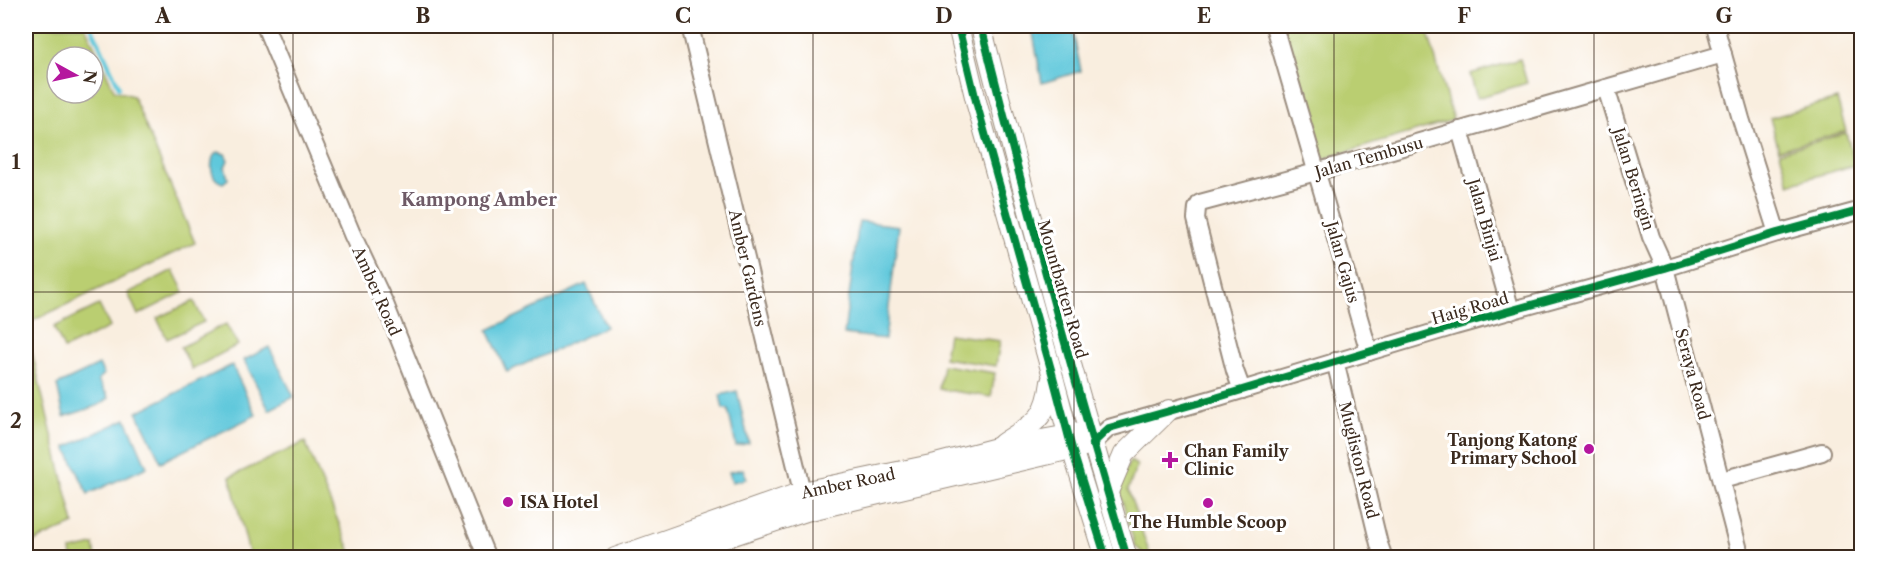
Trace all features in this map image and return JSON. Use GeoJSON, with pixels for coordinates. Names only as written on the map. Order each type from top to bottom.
{"type":"FeatureCollection","features":[{"type":"Feature","properties":{"kind":"main road","name":"Mountbatten Road"},"geometry":{"type":"LineString","coordinates":[[958,26],[977,105],[1070,442],[1106,558]]}},
{"type":"Feature","properties":{"kind":"main road","name":"Mountbatten Road"},"geometry":{"type":"LineString","coordinates":[[981,26],[1029,217],[1095,435],[1107,494],[1127,558]]}},
{"type":"Feature","properties":{"kind":"main road"},"geometry":{"type":"LineString","coordinates":[[997,447],[1034,423],[1044,413],[1048,403],[1052,373]]}},
{"type":"Feature","properties":{"kind":"main road"},"geometry":{"type":"LineString","coordinates":[[1107,494],[1124,454],[1169,410]]}},
{"type":"Feature","properties":{"kind":"main road","name":"Amber Road"},"geometry":{"type":"LineString","coordinates":[[664,558],[804,501],[1095,435]]}},
{"type":"Feature","properties":{"kind":"main road","name":"Amber Road"},"geometry":{"type":"LineString","coordinates":[[615,558],[804,501],[997,447],[1070,442]]}},
{"type":"Feature","properties":{"kind":"street","name":"Amber Road"},"geometry":{"type":"LineString","coordinates":[[265,26],[352,234],[385,304],[487,558]]}},
{"type":"Feature","properties":{"kind":"street","name":"Amber Gardens"},"geometry":{"type":"LineString","coordinates":[[690,26],[804,501]]}},
{"type":"Feature","properties":{"kind":"street"},"geometry":{"type":"LineString","coordinates":[[1274,26],[1316,172]]}},
{"type":"Feature","properties":{"kind":"street"},"geometry":{"type":"LineString","coordinates":[[1715,26],[1777,233]]}},
{"type":"Feature","properties":{"kind":"street","name":"Jalan Tembusu"},"geometry":{"type":"LineString","coordinates":[[1242,390],[1235,371],[1196,219],[1197,208],[1204,201],[1316,172],[1723,54]]}},
{"type":"Feature","properties":{"kind":"street","name":"Jalan Beringin"},"geometry":{"type":"LineString","coordinates":[[1606,88],[1651,237],[1665,268]]}},
{"type":"Feature","properties":{"kind":"street","name":"Jalan Binjai"},"geometry":{"type":"LineString","coordinates":[[1460,130],[1511,311]]}},
{"type":"Feature","properties":{"kind":"street","name":"Jalan Gajus"},"geometry":{"type":"LineString","coordinates":[[1316,172],[1369,352]]}},
{"type":"Feature","properties":{"kind":"street","name":"Haig Road"},"geometry":{"type":"LineString","coordinates":[[1095,435],[1109,428],[1169,410],[1862,210]]}},
{"type":"Feature","properties":{"kind":"street","name":"Seraya Road"},"geometry":{"type":"LineString","coordinates":[[1665,268],[1741,558]]}},
{"type":"Feature","properties":{"kind":"street","name":"Mugliston Road"},"geometry":{"type":"LineString","coordinates":[[1335,362],[1384,558]]}},
{"type":"Feature","properties":{"kind":"street"},"geometry":{"type":"LineString","coordinates":[[1722,480],[1822,452]]}},
{"type":"Feature","properties":{"kind":"green space"},"geometry":{"type":"Polygon","coordinates":[[[26,26],[85,26],[94,45],[45,45],[45,105],[105,105],[105,70],[114,90],[133,96],[195,243],[26,324],[26,26]]]}},
{"type":"Feature","properties":{"kind":"green space"},"geometry":{"type":"Polygon","coordinates":[[[1282,26],[1426,26],[1453,120],[1320,160],[1282,26]]]}},
{"type":"Feature","properties":{"kind":"green space"},"geometry":{"type":"Polygon","coordinates":[[[1520,59],[1527,83],[1477,98],[1470,74],[1520,59]]]}},
{"type":"Feature","properties":{"kind":"green space"},"geometry":{"type":"Polygon","coordinates":[[[1837,99],[1846,131],[1779,150],[1770,118],[1837,99]]]}},
{"type":"Feature","properties":{"kind":"green space"},"geometry":{"type":"Polygon","coordinates":[[[1846,133],[1855,165],[1789,184],[1780,152],[1846,133]]]}},
{"type":"Feature","properties":{"kind":"green space"},"geometry":{"type":"Polygon","coordinates":[[[173,270],[184,292],[138,315],[128,293],[173,270]]]}},
{"type":"Feature","properties":{"kind":"green space"},"geometry":{"type":"Polygon","coordinates":[[[194,301],[204,322],[167,339],[157,318],[194,301]]]}},
{"type":"Feature","properties":{"kind":"green space"},"geometry":{"type":"Polygon","coordinates":[[[99,305],[110,327],[64,349],[54,327],[99,305]]]}},
{"type":"Feature","properties":{"kind":"green space"},"geometry":{"type":"Polygon","coordinates":[[[226,324],[238,345],[192,369],[181,347],[226,324]]]}},
{"type":"Feature","properties":{"kind":"green space"},"geometry":{"type":"Polygon","coordinates":[[[26,329],[74,524],[26,545],[26,329]]]}},
{"type":"Feature","properties":{"kind":"green space"},"geometry":{"type":"Polygon","coordinates":[[[948,334],[1000,341],[996,366],[944,358],[948,334]]]}},
{"type":"Feature","properties":{"kind":"green space"},"geometry":{"type":"Polygon","coordinates":[[[943,365],[995,373],[991,397],[939,389],[943,365]]]}},
{"type":"Feature","properties":{"kind":"green space"},"geometry":{"type":"Polygon","coordinates":[[[305,442],[353,557],[250,557],[230,477],[305,442]]]}},
{"type":"Feature","properties":{"kind":"green space"},"geometry":{"type":"Polygon","coordinates":[[[1130,461],[1137,465],[1128,490],[1149,552],[1148,557],[1135,546],[1118,486],[1130,461]]]}},
{"type":"Feature","properties":{"kind":"green space"},"geometry":{"type":"Polygon","coordinates":[[[94,545],[96,557],[72,557],[71,550],[94,545]]]}},
{"type":"Feature","properties":{"kind":"water"},"geometry":{"type":"Polygon","coordinates":[[[1072,26],[1081,71],[1042,83],[1032,28],[1072,26]]]}},
{"type":"Feature","properties":{"kind":"water"},"geometry":{"type":"Polygon","coordinates":[[[218,152],[225,154],[228,160],[225,167],[228,179],[223,183],[216,179],[212,169],[213,157],[218,152]]]}},
{"type":"Feature","properties":{"kind":"water"},"geometry":{"type":"Polygon","coordinates":[[[859,221],[899,226],[885,339],[844,334],[859,221]]]}},
{"type":"Feature","properties":{"kind":"water"},"geometry":{"type":"Polygon","coordinates":[[[586,284],[606,327],[507,372],[488,330],[586,284]]]}},
{"type":"Feature","properties":{"kind":"water"},"geometry":{"type":"Polygon","coordinates":[[[269,347],[294,397],[269,410],[244,360],[269,347]]]}},
{"type":"Feature","properties":{"kind":"water"},"geometry":{"type":"Polygon","coordinates":[[[99,365],[104,374],[98,380],[109,398],[99,405],[64,417],[57,385],[99,365]]]}},
{"type":"Feature","properties":{"kind":"water"},"geometry":{"type":"Polygon","coordinates":[[[232,365],[256,415],[161,462],[137,412],[232,365]]]}},
{"type":"Feature","properties":{"kind":"water"},"geometry":{"type":"Polygon","coordinates":[[[737,391],[749,443],[736,446],[728,409],[723,409],[720,395],[737,391]]]}},
{"type":"Feature","properties":{"kind":"water"},"geometry":{"type":"Polygon","coordinates":[[[126,419],[147,467],[88,494],[66,447],[126,419]]]}},
{"type":"Feature","properties":{"kind":"water"},"geometry":{"type":"Polygon","coordinates":[[[743,469],[746,479],[732,482],[729,472],[743,469]]]}},
{"type":"Feature","properties":{"kind":"waterway"},"geometry":{"type":"LineString","coordinates":[[91,26],[119,87]]}},
{"type":"Feature","properties":{"kind":"cycle path"},"geometry":{"type":"LineString","coordinates":[[958,26],[977,105],[1072,449],[1106,558]]}},
{"type":"Feature","properties":{"kind":"cycle path"},"geometry":{"type":"LineString","coordinates":[[981,26],[1051,292],[1127,558]]}},
{"type":"Feature","properties":{"kind":"cycle path"},"geometry":{"type":"LineString","coordinates":[[1092,444],[1109,428],[1862,210]]}},
{"type":"Feature","properties":{"kind":"place","name":"Tanjong Katong Primary School"},"geometry":{"type":"Point","coordinates":[1589,449]}},
{"type":"Feature","properties":{"kind":"place","name":"Chan Family Clinic"},"geometry":{"type":"Point","coordinates":[1170,460]}},
{"type":"Feature","properties":{"kind":"place","name":"ISA Hotel"},"geometry":{"type":"Point","coordinates":[508,502]}},
{"type":"Feature","properties":{"kind":"place","name":"The Humble Scoop"},"geometry":{"type":"Point","coordinates":[1208,503]}},
{"type":"Feature","properties":{"kind":"district","name":"Kampong Amber"},"geometry":{"type":"Point","coordinates":[479,200]}}]}
